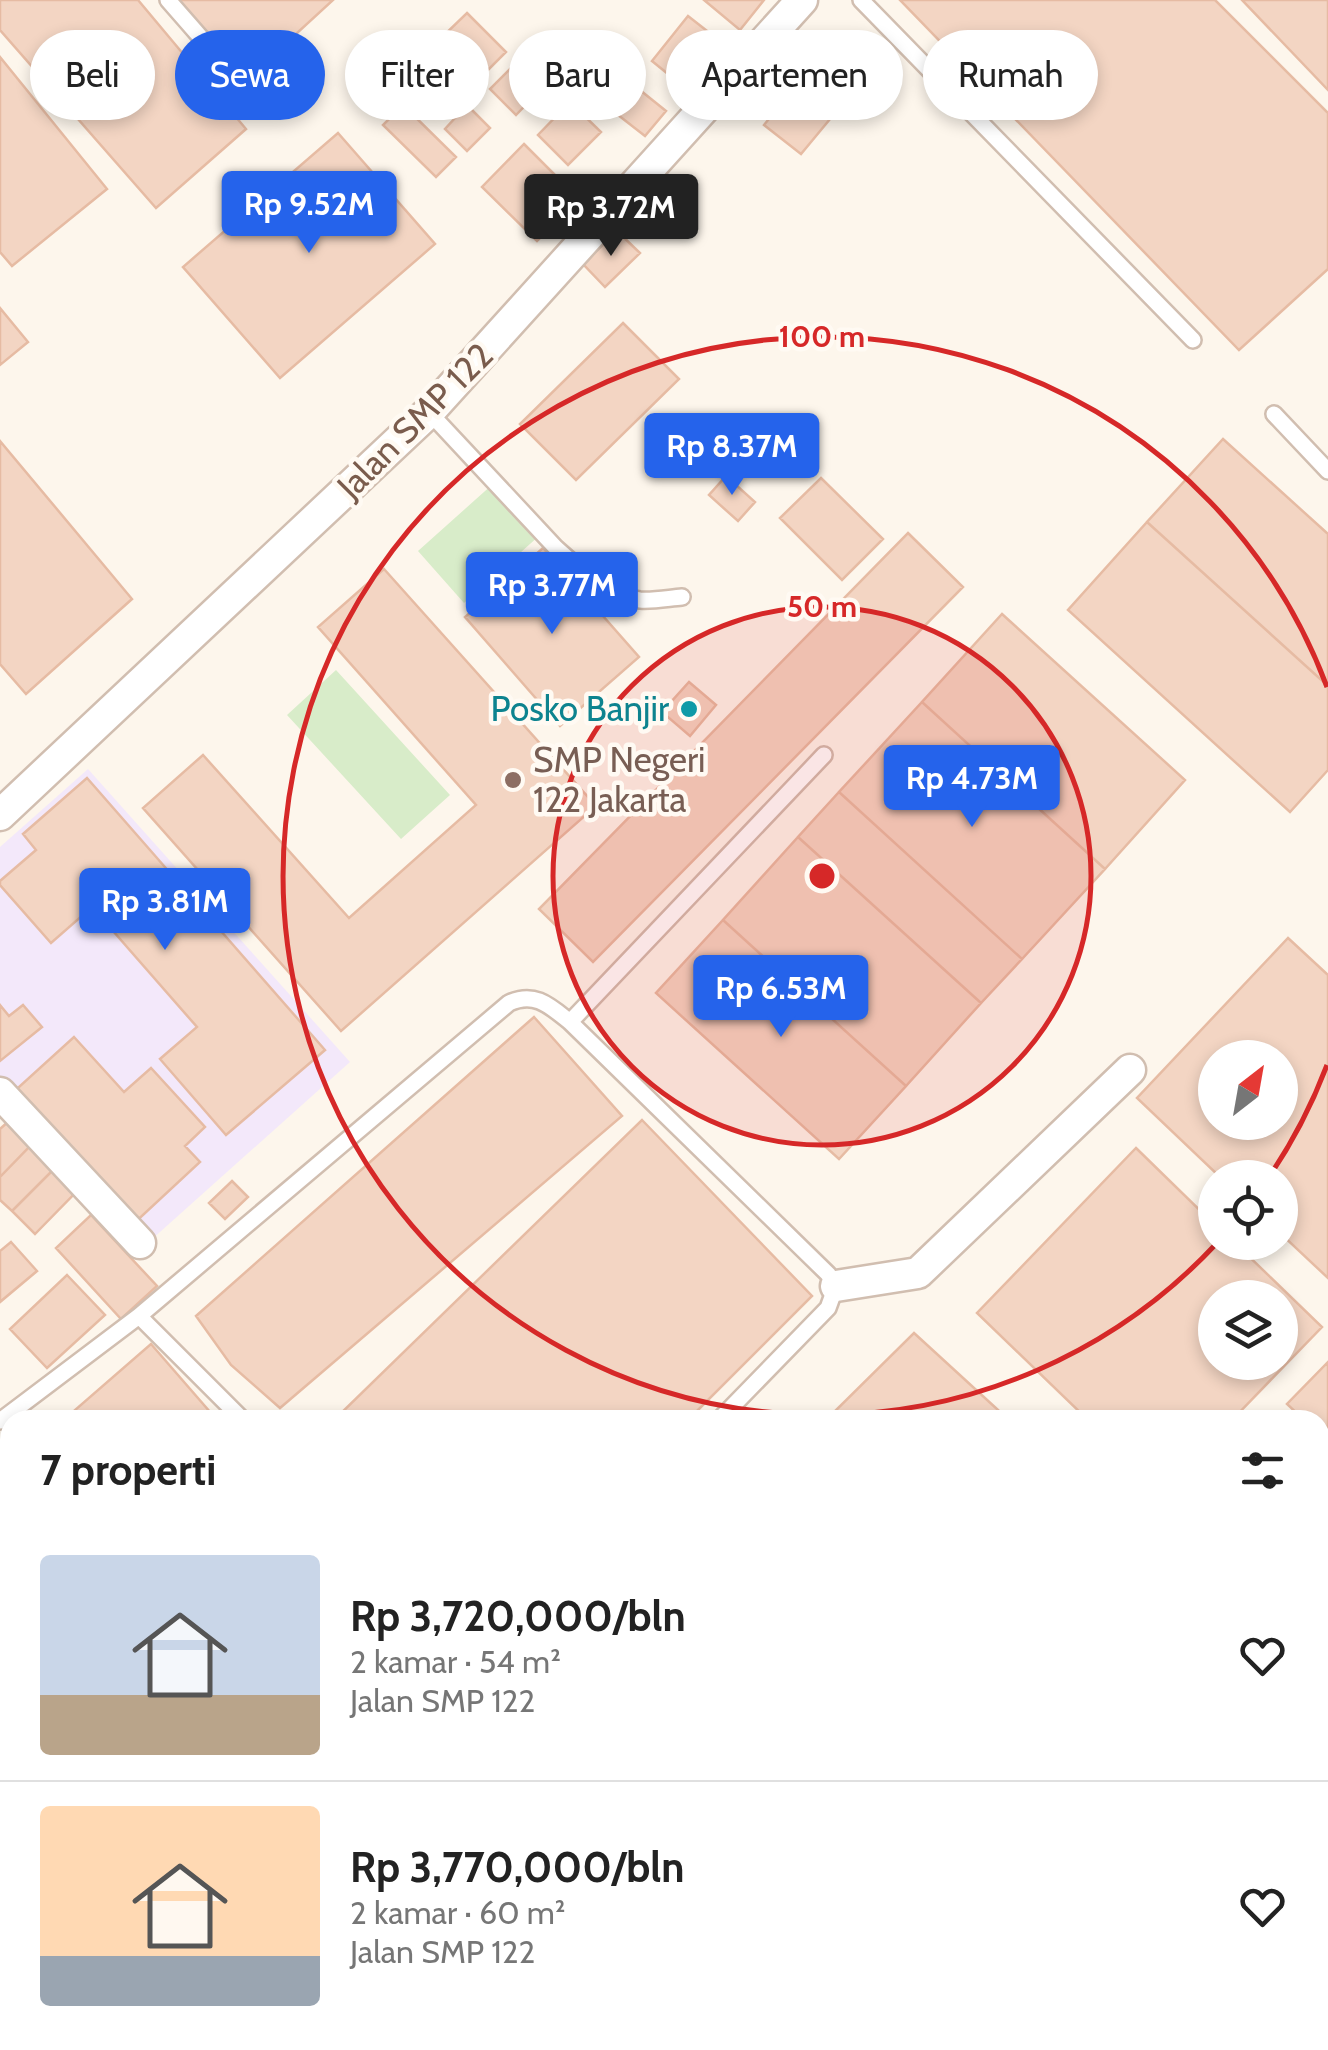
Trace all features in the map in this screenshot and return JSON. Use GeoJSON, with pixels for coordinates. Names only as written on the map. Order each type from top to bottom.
{"type":"FeatureCollection","features":[{"type":"Feature","properties":{"kind":"street","name":"Jalan SMP 122"},"geometry":{"type":"LineString","coordinates":[[0,815],[429,412],[802,0]]}},
{"type":"Feature","properties":{"kind":"street"},"geometry":{"type":"LineString","coordinates":[[836,1286],[918,1274],[1130,1070]]}},
{"type":"Feature","properties":{"kind":"street"},"geometry":{"type":"LineString","coordinates":[[0,1093],[140,1243]]}},
{"type":"Feature","properties":{"kind":"lane"},"geometry":{"type":"LineString","coordinates":[[168,0],[194,30]]}},
{"type":"Feature","properties":{"kind":"lane"},"geometry":{"type":"LineString","coordinates":[[860,0],[1192,340]]}},
{"type":"Feature","properties":{"kind":"lane"},"geometry":{"type":"LineString","coordinates":[[429,412],[556,548],[580,567],[639,600],[682,597]]}},
{"type":"Feature","properties":{"kind":"lane"},"geometry":{"type":"LineString","coordinates":[[1274,414],[1328,470]]}},
{"type":"Feature","properties":{"kind":"lane"},"geometry":{"type":"LineString","coordinates":[[570,1022],[824,755]]}},
{"type":"Feature","properties":{"kind":"lane"},"geometry":{"type":"LineString","coordinates":[[15,1410],[140,1316],[509,1003],[523,996],[540,1000],[570,1022],[836,1286],[828,1308],[729,1410]]}},
{"type":"Feature","properties":{"kind":"lane"},"geometry":{"type":"LineString","coordinates":[[140,1316],[233,1410]]}},
{"type":"Feature","properties":{"kind":"shaded area"},"geometry":{"type":"Polygon","coordinates":[[[88,769],[350,1062],[141,1249],[0,1092],[0,847],[88,769]]]}},
{"type":"Feature","properties":{"kind":"green space"},"geometry":{"type":"Polygon","coordinates":[[[494,483],[540,535],[464,603],[418,551],[494,483]]]}},
{"type":"Feature","properties":{"kind":"green space"},"geometry":{"type":"Polygon","coordinates":[[[336,670],[450,795],[401,839],[287,715],[336,670]]]}},
{"type":"Feature","properties":{"kind":"building"},"geometry":{"type":"Polygon","coordinates":[[[0,0],[138,0],[175,44],[175,120],[238,120],[246,129],[156,208],[79,120],[155,120],[155,30],[30,30],[30,64],[0,30],[0,0]]]}},
{"type":"Feature","properties":{"kind":"building"},"geometry":{"type":"Polygon","coordinates":[[[178,0],[333,0],[300,30],[204,30],[178,0]]]}},
{"type":"Feature","properties":{"kind":"building"},"geometry":{"type":"Polygon","coordinates":[[[704,0],[764,0],[740,30],[704,0]]]}},
{"type":"Feature","properties":{"kind":"building"},"geometry":{"type":"Polygon","coordinates":[[[900,0],[1215,0],[1328,113],[1328,269],[1239,350],[1016,120],[1098,120],[1098,30],[929,30],[900,0]]]}},
{"type":"Feature","properties":{"kind":"building"},"geometry":{"type":"Polygon","coordinates":[[[1242,0],[1328,0],[1328,90],[1242,0]]]}},
{"type":"Feature","properties":{"kind":"building"},"geometry":{"type":"Polygon","coordinates":[[[467,13],[484,30],[449,30],[467,13]]]}},
{"type":"Feature","properties":{"kind":"building"},"geometry":{"type":"Polygon","coordinates":[[[688,16],[706,30],[677,30],[688,16]]]}},
{"type":"Feature","properties":{"kind":"building"},"geometry":{"type":"Polygon","coordinates":[[[489,35],[506,52],[489,69],[489,35]]]}},
{"type":"Feature","properties":{"kind":"building"},"geometry":{"type":"Polygon","coordinates":[[[666,44],[666,72],[652,61],[666,44]]]}},
{"type":"Feature","properties":{"kind":"building"},"geometry":{"type":"Polygon","coordinates":[[[0,57],[30,94],[30,120],[51,120],[107,189],[12,266],[0,252],[0,57]]]}},
{"type":"Feature","properties":{"kind":"building"},"geometry":{"type":"Polygon","coordinates":[[[509,70],[509,108],[490,89],[509,70]]]}},
{"type":"Feature","properties":{"kind":"building"},"geometry":{"type":"Polygon","coordinates":[[[646,95],[666,111],[645,136],[624,120],[646,120],[646,95]]]}},
{"type":"Feature","properties":{"kind":"building"},"geometry":{"type":"Polygon","coordinates":[[[388,120],[418,120],[456,157],[436,177],[383,125],[388,120]]]}},
{"type":"Feature","properties":{"kind":"building"},"geometry":{"type":"Polygon","coordinates":[[[453,120],[482,120],[490,128],[467,151],[445,129],[453,120]]]}},
{"type":"Feature","properties":{"kind":"building"},"geometry":{"type":"Polygon","coordinates":[[[553,120],[589,120],[601,132],[568,165],[538,135],[553,120]]]}},
{"type":"Feature","properties":{"kind":"building"},"geometry":{"type":"Polygon","coordinates":[[[768,120],[829,120],[801,154],[764,125],[768,120]]]}},
{"type":"Feature","properties":{"kind":"building"},"geometry":{"type":"Polygon","coordinates":[[[338,133],[435,244],[280,378],[183,267],[338,133]]]}},
{"type":"Feature","properties":{"kind":"building"},"geometry":{"type":"Polygon","coordinates":[[[524,144],[579,199],[537,241],[482,187],[524,144]]]}},
{"type":"Feature","properties":{"kind":"building"},"geometry":{"type":"Polygon","coordinates":[[[617,231],[640,253],[605,287],[583,264],[617,231]]]}},
{"type":"Feature","properties":{"kind":"building"},"geometry":{"type":"Polygon","coordinates":[[[0,308],[28,342],[0,365],[0,308]]]}},
{"type":"Feature","properties":{"kind":"building"},"geometry":{"type":"Polygon","coordinates":[[[623,323],[679,379],[576,480],[520,424],[623,323]]]}},
{"type":"Feature","properties":{"kind":"building"},"geometry":{"type":"Polygon","coordinates":[[[1223,439],[1328,534],[1328,686],[1147,522],[1223,439]]]}},
{"type":"Feature","properties":{"kind":"building"},"geometry":{"type":"Polygon","coordinates":[[[0,441],[132,599],[26,694],[0,664],[0,441]]]}},
{"type":"Feature","properties":{"kind":"building"},"geometry":{"type":"Polygon","coordinates":[[[726,476],[755,502],[738,521],[709,495],[726,476]]]}},
{"type":"Feature","properties":{"kind":"building"},"geometry":{"type":"Polygon","coordinates":[[[821,478],[883,539],[842,580],[780,518],[821,478]]]}},
{"type":"Feature","properties":{"kind":"building"},"geometry":{"type":"Polygon","coordinates":[[[1147,522],[1328,686],[1328,770],[1290,812],[1068,610],[1147,522]]]}},
{"type":"Feature","properties":{"kind":"building"},"geometry":{"type":"Polygon","coordinates":[[[908,533],[963,587],[593,962],[539,909],[908,533]]]}},
{"type":"Feature","properties":{"kind":"building"},"geometry":{"type":"Polygon","coordinates":[[[543,548],[639,657],[560,726],[465,617],[543,548]]]}},
{"type":"Feature","properties":{"kind":"building","name":"SMP Negeri 122 Jakarta"},"geometry":{"type":"Polygon","coordinates":[[[384,569],[596,806],[341,1031],[143,808],[203,755],[349,918],[476,805],[318,627],[384,569]]]}},
{"type":"Feature","properties":{"kind":"building"},"geometry":{"type":"Polygon","coordinates":[[[1002,614],[1185,780],[1105,869],[922,702],[1002,614]]]}},
{"type":"Feature","properties":{"kind":"building","name":"Posko Banjir"},"geometry":{"type":"Polygon","coordinates":[[[689,682],[716,705],[690,736],[662,712],[689,682]]]}},
{"type":"Feature","properties":{"kind":"building"},"geometry":{"type":"Polygon","coordinates":[[[922,702],[1105,869],[1022,959],[839,792],[922,702]]]}},
{"type":"Feature","properties":{"kind":"building"},"geometry":{"type":"Polygon","coordinates":[[[87,778],[325,1050],[226,1135],[160,1059],[197,1027],[92,907],[51,943],[0,885],[36,850],[23,834],[87,778]]]}},
{"type":"Feature","properties":{"kind":"building"},"geometry":{"type":"Polygon","coordinates":[[[839,792],[1022,959],[981,1003],[798,837],[839,792]]]}},
{"type":"Feature","properties":{"kind":"building"},"geometry":{"type":"Polygon","coordinates":[[[798,837],[981,1003],[906,1086],[723,920],[798,837]]]}},
{"type":"Feature","properties":{"kind":"building"},"geometry":{"type":"Polygon","coordinates":[[[723,920],[906,1086],[839,1159],[656,993],[723,920]]]}},
{"type":"Feature","properties":{"kind":"building"},"geometry":{"type":"Polygon","coordinates":[[[1288,938],[1328,975],[1328,1278],[1298,1250],[1298,1160],[1202,1160],[1137,1098],[1288,938]]]}},
{"type":"Feature","properties":{"kind":"building"},"geometry":{"type":"Polygon","coordinates":[[[0,1005],[9,1016],[23,1005],[42,1027],[0,1061],[0,1005]]]}},
{"type":"Feature","properties":{"kind":"building"},"geometry":{"type":"Polygon","coordinates":[[[534,1017],[622,1116],[280,1408],[231,1365],[196,1316],[534,1017]]]}},
{"type":"Feature","properties":{"kind":"building"},"geometry":{"type":"Polygon","coordinates":[[[74,1037],[124,1092],[151,1068],[205,1127],[185,1146],[200,1162],[129,1228],[9,1096],[74,1037]]]}},
{"type":"Feature","properties":{"kind":"building"},"geometry":{"type":"Polygon","coordinates":[[[10,1120],[33,1143],[0,1177],[0,1129],[10,1120]]]}},
{"type":"Feature","properties":{"kind":"building"},"geometry":{"type":"Polygon","coordinates":[[[642,1120],[812,1296],[698,1410],[344,1410],[642,1120]]]}},
{"type":"Feature","properties":{"kind":"building"},"geometry":{"type":"Polygon","coordinates":[[[33,1143],[57,1166],[12,1211],[0,1200],[0,1177],[33,1143]]]}},
{"type":"Feature","properties":{"kind":"building"},"geometry":{"type":"Polygon","coordinates":[[[1136,1148],[1198,1208],[1198,1260],[1253,1260],[1273,1280],[1198,1280],[1198,1380],[1271,1380],[1242,1410],[1078,1410],[977,1313],[1136,1148]]]}},
{"type":"Feature","properties":{"kind":"building"},"geometry":{"type":"Polygon","coordinates":[[[57,1166],[80,1188],[35,1234],[12,1211],[57,1166]]]}},
{"type":"Feature","properties":{"kind":"building"},"geometry":{"type":"Polygon","coordinates":[[[232,1181],[248,1197],[225,1219],[209,1203],[232,1181]]]}},
{"type":"Feature","properties":{"kind":"building"},"geometry":{"type":"Polygon","coordinates":[[[91,1215],[157,1286],[121,1319],[56,1248],[91,1215]]]}},
{"type":"Feature","properties":{"kind":"building"},"geometry":{"type":"Polygon","coordinates":[[[11,1242],[37,1271],[0,1302],[0,1251],[11,1242]]]}},
{"type":"Feature","properties":{"kind":"building"},"geometry":{"type":"Polygon","coordinates":[[[67,1275],[105,1315],[47,1368],[10,1329],[67,1275]]]}},
{"type":"Feature","properties":{"kind":"building"},"geometry":{"type":"Polygon","coordinates":[[[1298,1304],[1322,1327],[1298,1352],[1298,1304]]]}},
{"type":"Feature","properties":{"kind":"building"},"geometry":{"type":"Polygon","coordinates":[[[914,1333],[998,1410],[836,1410],[914,1333]]]}},
{"type":"Feature","properties":{"kind":"building"},"geometry":{"type":"Polygon","coordinates":[[[151,1344],[208,1410],[75,1410],[151,1344]]]}},
{"type":"Feature","properties":{"kind":"building"},"geometry":{"type":"Polygon","coordinates":[[[1328,1362],[1328,1410],[1293,1410],[1287,1404],[1328,1362]]]}},
{"type":"Feature","properties":{"kind":"place","name":"Posko Banjir"},"geometry":{"type":"Point","coordinates":[689,709]}},
{"type":"Feature","properties":{"kind":"place","name":"SMP Negeri 122 Jakarta"},"geometry":{"type":"Point","coordinates":[513,780]}}]}
